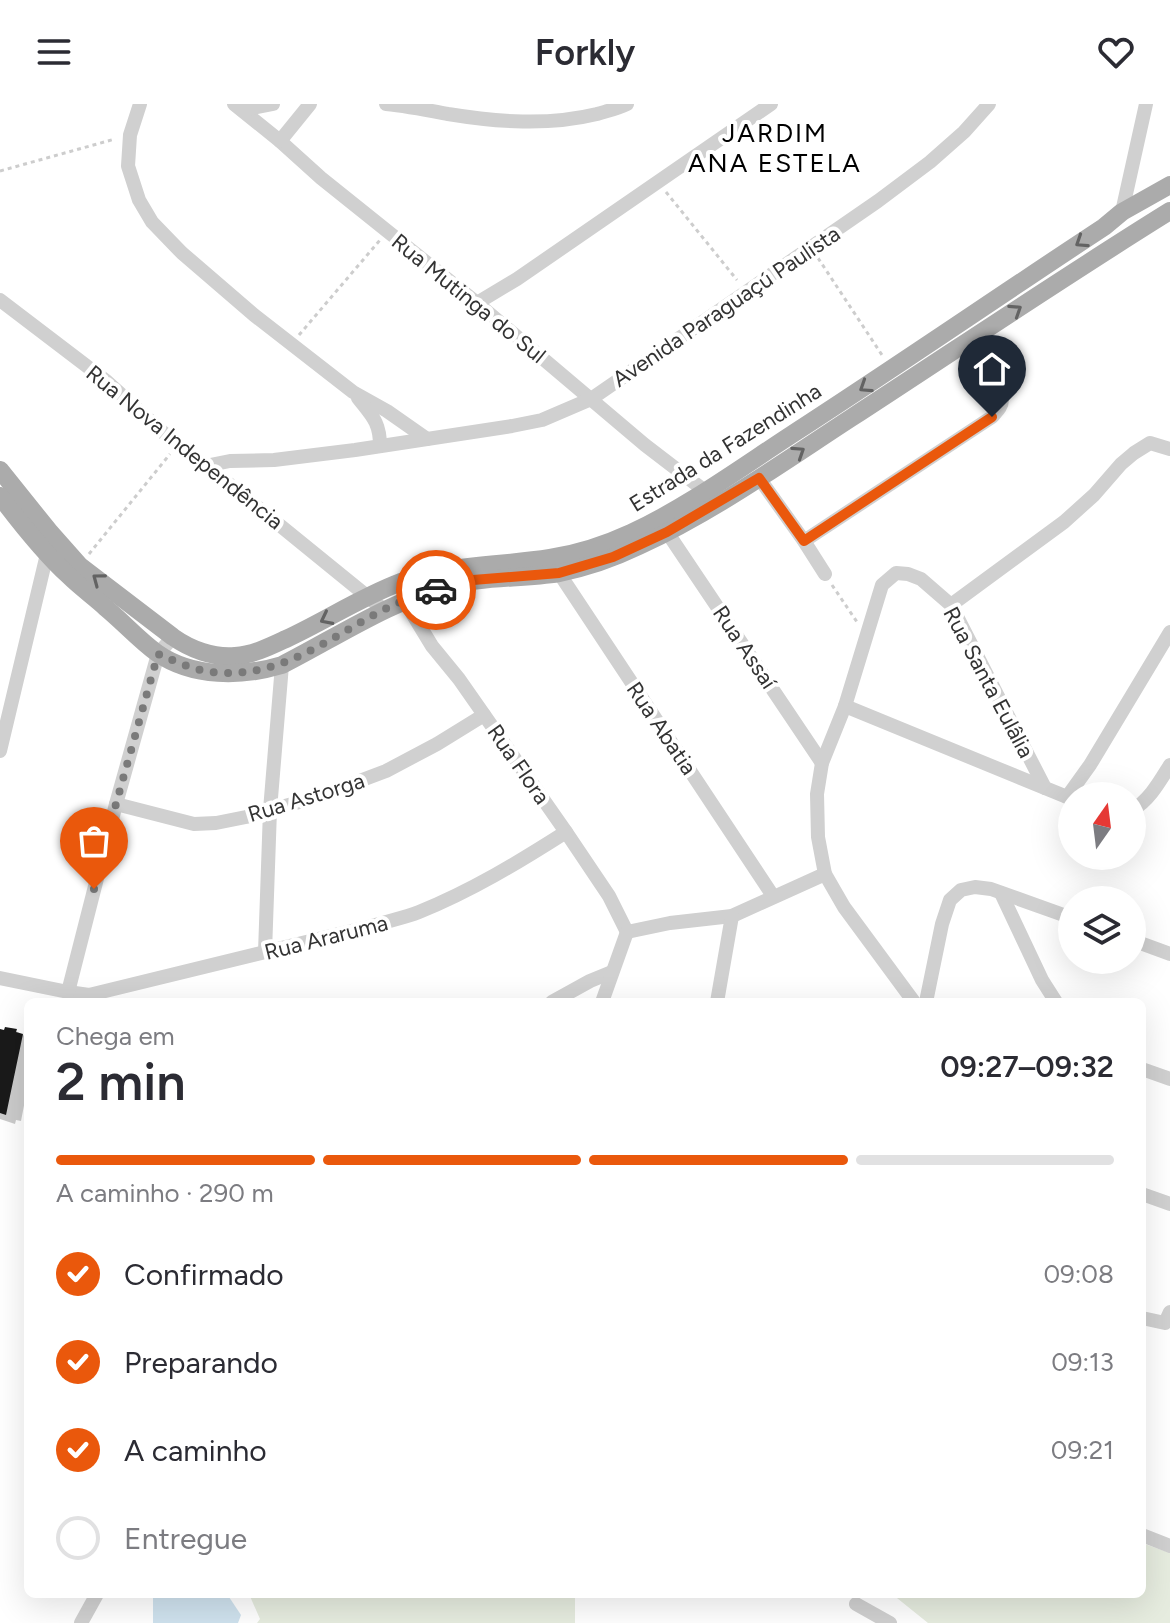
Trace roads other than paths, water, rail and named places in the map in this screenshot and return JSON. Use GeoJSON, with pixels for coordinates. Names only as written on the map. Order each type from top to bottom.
{"type":"FeatureCollection","features":[{"type":"Feature","properties":{"kind":"main road","name":"Estrada da Fazendinha"},"geometry":{"type":"LineString","coordinates":[[0,470],[80,566],[184,645],[203,652],[234,656],[274,645],[401,582],[457,568],[556,565],[665,516],[892,370],[1122,212],[1170,185]]}},
{"type":"Feature","properties":{"kind":"main road","name":"Estrada da Fazendinha"},"geometry":{"type":"LineString","coordinates":[[0,496],[69,576],[158,654],[209,672],[253,672],[282,665],[404,600],[473,580],[613,557],[667,532],[759,478],[1170,211]]}},
{"type":"Feature","properties":{"kind":"street"},"geometry":{"type":"LineString","coordinates":[[140,104],[130,135],[128,166],[139,200],[152,222],[216,283],[291,344],[353,392],[387,411],[421,439]]}},
{"type":"Feature","properties":{"kind":"street"},"geometry":{"type":"LineString","coordinates":[[238,107],[273,104]]}},
{"type":"Feature","properties":{"kind":"street"},"geometry":{"type":"LineString","coordinates":[[280,141],[310,104]]}},
{"type":"Feature","properties":{"kind":"street"},"geometry":{"type":"LineString","coordinates":[[386,104],[533,122],[581,111],[620,108],[627,104]]}},
{"type":"Feature","properties":{"kind":"street"},"geometry":{"type":"LineString","coordinates":[[477,303],[517,279],[771,104]]}},
{"type":"Feature","properties":{"kind":"street","name":"Avenida Paraguaçú Paulista"},"geometry":{"type":"LineString","coordinates":[[205,466],[230,461],[274,460],[512,426],[542,420],[591,399],[812,248],[930,162],[964,132],[989,104]]}},
{"type":"Feature","properties":{"kind":"street"},"geometry":{"type":"LineString","coordinates":[[1122,212],[1146,104]]}},
{"type":"Feature","properties":{"kind":"street","name":"Rua Mutinga do Sul"},"geometry":{"type":"LineString","coordinates":[[238,107],[645,445],[705,491]]}},
{"type":"Feature","properties":{"kind":"street","name":"Rua Nova Independência"},"geometry":{"type":"LineString","coordinates":[[0,300],[105,380],[177,445],[384,610]]}},
{"type":"Feature","properties":{"kind":"street"},"geometry":{"type":"LineString","coordinates":[[804,541],[992,417],[1002,402],[999,391],[968,342]]}},
{"type":"Feature","properties":{"kind":"street"},"geometry":{"type":"LineString","coordinates":[[353,392],[377,423],[380,446]]}},
{"type":"Feature","properties":{"kind":"street"},"geometry":{"type":"LineString","coordinates":[[951,605],[1064,522],[1134,453],[1150,443],[1170,449]]}},
{"type":"Feature","properties":{"kind":"street"},"geometry":{"type":"LineString","coordinates":[[229,484],[244,462]]}},
{"type":"Feature","properties":{"kind":"street"},"geometry":{"type":"LineString","coordinates":[[759,478],[825,574]]}},
{"type":"Feature","properties":{"kind":"street","name":"Rua Assaí"},"geometry":{"type":"LineString","coordinates":[[667,532],[822,763]]}},
{"type":"Feature","properties":{"kind":"street"},"geometry":{"type":"LineString","coordinates":[[0,751],[4,720],[47,554]]}},
{"type":"Feature","properties":{"kind":"street","name":"Rua Abatia"},"geometry":{"type":"LineString","coordinates":[[556,565],[773,896]]}},
{"type":"Feature","properties":{"kind":"street","name":"Rua Santa Eulâlia"},"geometry":{"type":"LineString","coordinates":[[825,874],[818,837],[817,794],[822,763],[845,706],[882,585],[896,573],[921,579],[951,605],[1045,788]]}},
{"type":"Feature","properties":{"kind":"street","name":"Rua Flora"},"geometry":{"type":"LineString","coordinates":[[404,600],[432,646],[459,679],[609,896],[627,932]]}},
{"type":"Feature","properties":{"kind":"street"},"geometry":{"type":"LineString","coordinates":[[1079,782],[1170,632]]}},
{"type":"Feature","properties":{"kind":"street"},"geometry":{"type":"LineString","coordinates":[[68,992],[158,654],[173,637]]}},
{"type":"Feature","properties":{"kind":"street"},"geometry":{"type":"LineString","coordinates":[[265,952],[270,810],[282,665]]}},
{"type":"Feature","properties":{"kind":"street"},"geometry":{"type":"LineString","coordinates":[[845,706],[1058,793]]}},
{"type":"Feature","properties":{"kind":"street","name":"Rua Astorga"},"geometry":{"type":"LineString","coordinates":[[116,804],[194,824],[216,823],[270,810],[317,797],[386,771],[484,715]]}},
{"type":"Feature","properties":{"kind":"street"},"geometry":{"type":"LineString","coordinates":[[1146,799],[1170,767]]}},
{"type":"Feature","properties":{"kind":"street","name":"Rua Araruma"},"geometry":{"type":"LineString","coordinates":[[0,978],[89,995],[417,913],[501,872],[566,832]]}},
{"type":"Feature","properties":{"kind":"street"},"geometry":{"type":"LineString","coordinates":[[603,998],[627,932],[670,923],[732,916],[825,874],[844,907],[911,998]]}},
{"type":"Feature","properties":{"kind":"street"},"geometry":{"type":"LineString","coordinates":[[927,998],[942,924],[950,900],[961,890],[975,887],[1001,893],[1058,913]]}},
{"type":"Feature","properties":{"kind":"street"},"geometry":{"type":"LineString","coordinates":[[1001,893],[1053,998]]}},
{"type":"Feature","properties":{"kind":"street"},"geometry":{"type":"LineString","coordinates":[[718,998],[732,916]]}},
{"type":"Feature","properties":{"kind":"street"},"geometry":{"type":"LineString","coordinates":[[1146,945],[1170,954]]}},
{"type":"Feature","properties":{"kind":"street"},"geometry":{"type":"LineString","coordinates":[[559,998],[612,972]]}},
{"type":"Feature","properties":{"kind":"street"},"geometry":{"type":"LineString","coordinates":[[1146,1070],[1170,1079]]}},
{"type":"Feature","properties":{"kind":"street"},"geometry":{"type":"LineString","coordinates":[[1146,1195],[1170,1204]]}},
{"type":"Feature","properties":{"kind":"street"},"geometry":{"type":"LineString","coordinates":[[1146,1318],[1167,1317]]}},
{"type":"Feature","properties":{"kind":"street"},"geometry":{"type":"LineString","coordinates":[[1146,1537],[1170,1546]]}},
{"type":"Feature","properties":{"kind":"street"},"geometry":{"type":"LineString","coordinates":[[81,1623],[95,1598]]}},
{"type":"Feature","properties":{"kind":"street"},"geometry":{"type":"LineString","coordinates":[[856,1604],[890,1623]]}},
{"type":"Feature","properties":{"kind":"water"},"geometry":{"type":"Polygon","coordinates":[[[153,1598],[230,1598],[241,1615],[238,1623],[153,1623],[153,1598]]]}},
{"type":"Feature","properties":{"kind":"district","name":"JARDIM ANA ESTELA"},"geometry":{"type":"Point","coordinates":[775,148]}}]}
